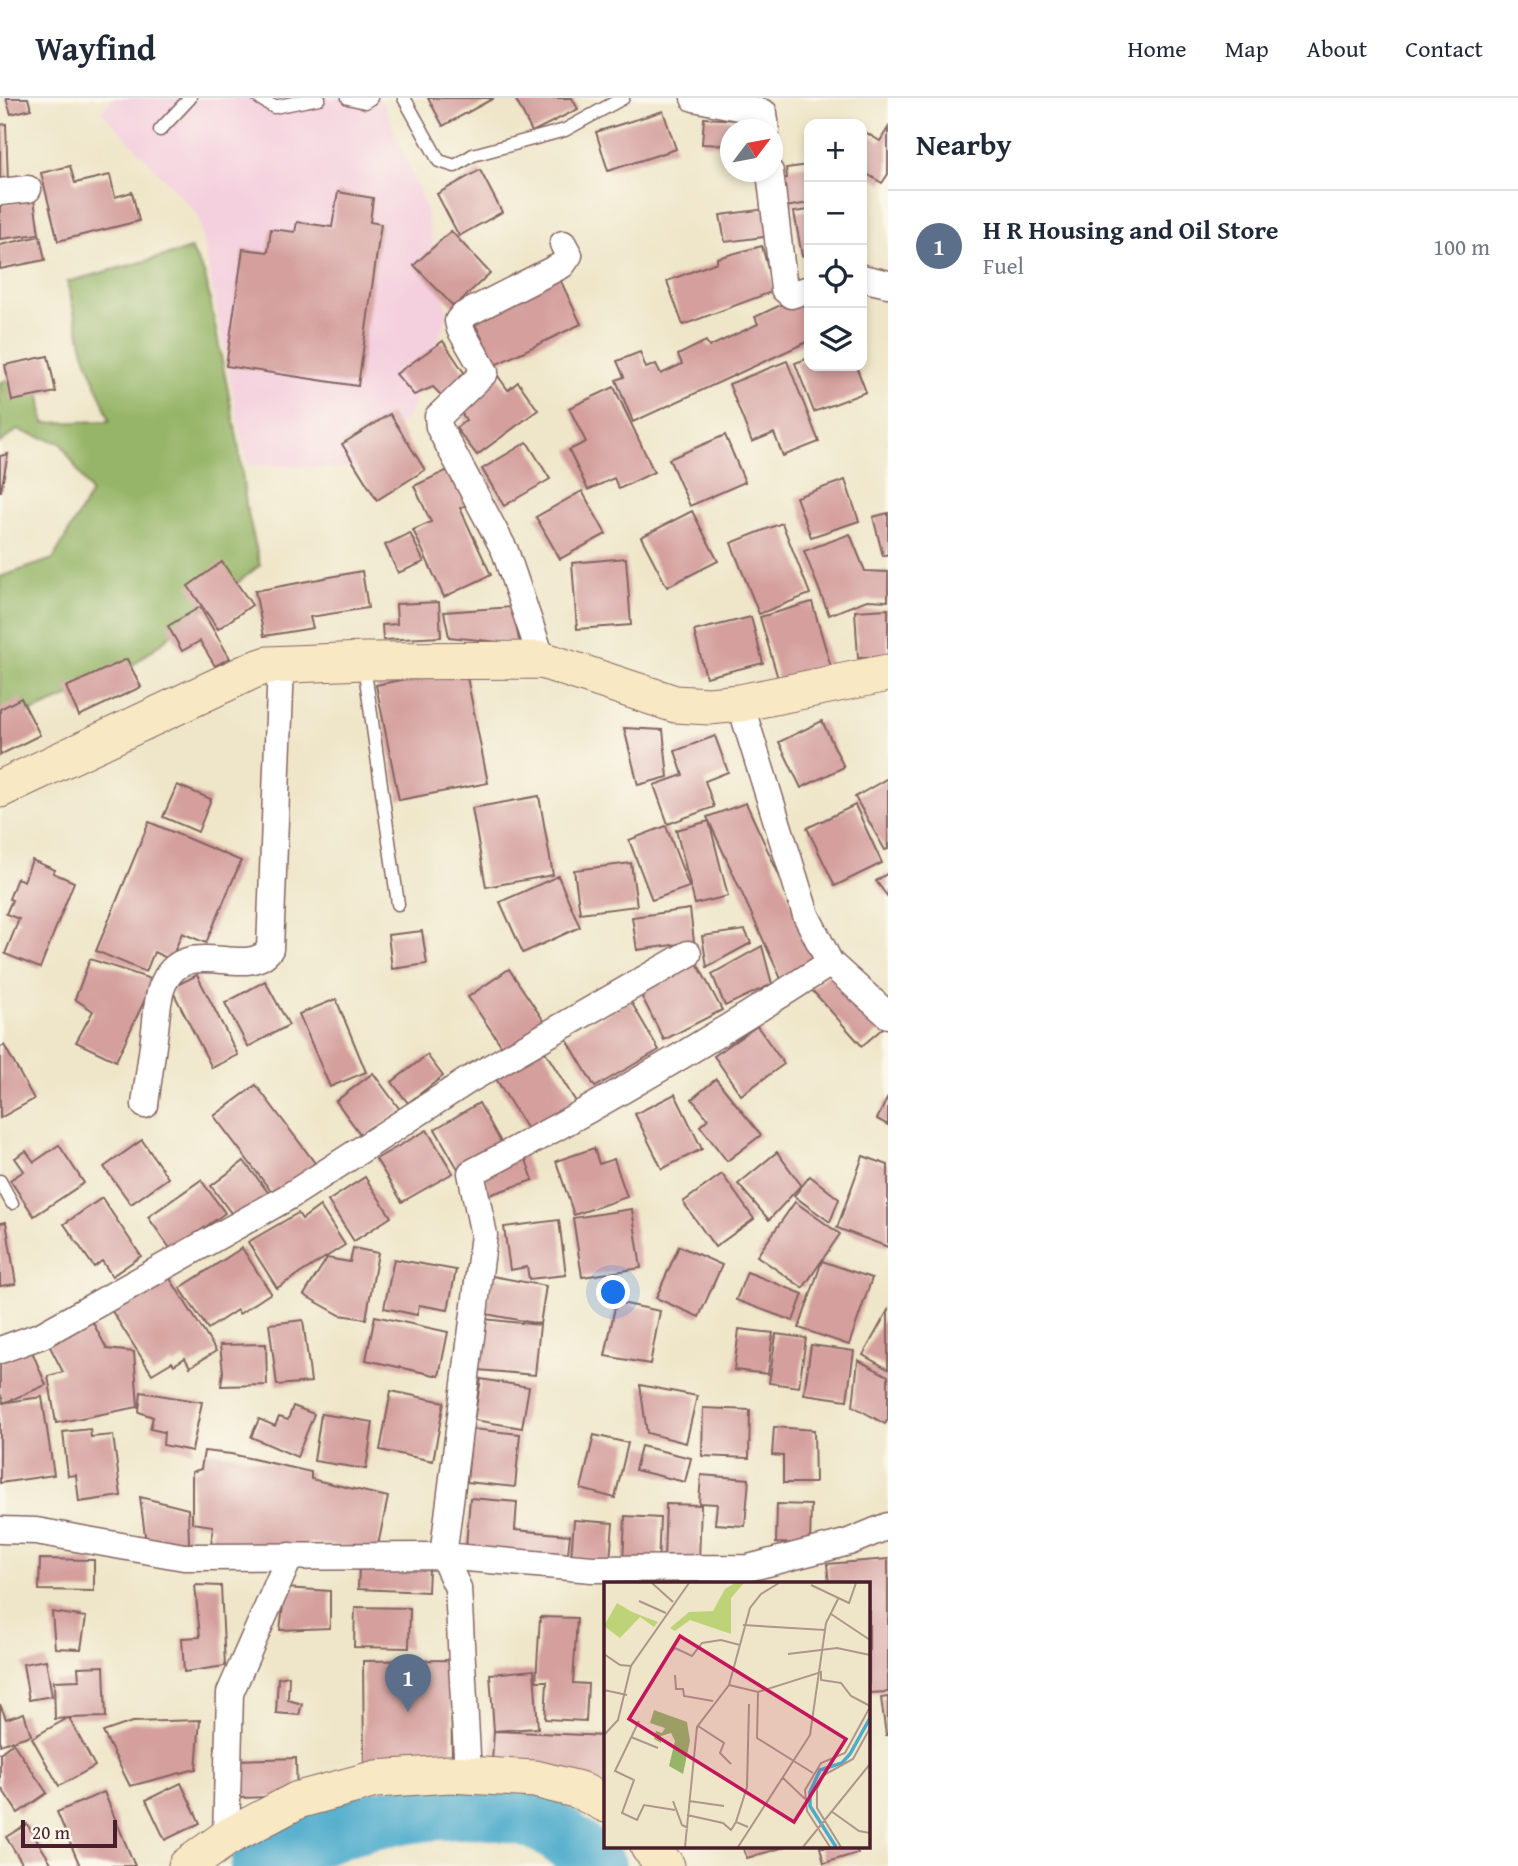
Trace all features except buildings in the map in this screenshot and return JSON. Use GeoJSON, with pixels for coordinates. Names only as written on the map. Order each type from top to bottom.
{"type":"FeatureCollection","features":[{"type":"Feature","properties":{"kind":"street"},"geometry":{"type":"LineString","coordinates":[[694,98],[758,111],[764,113],[764,119]]}},
{"type":"Feature","properties":{"kind":"street"},"geometry":{"type":"LineString","coordinates":[[771,182],[784,289],[791,295],[804,291]]}},
{"type":"Feature","properties":{"kind":"street"},"geometry":{"type":"LineString","coordinates":[[0,192],[28,189]]}},
{"type":"Feature","properties":{"kind":"street"},"geometry":{"type":"LineString","coordinates":[[542,660],[505,551],[439,427],[438,417],[485,372],[460,330],[458,321],[462,316],[562,265],[569,255],[563,244]]}},
{"type":"Feature","properties":{"kind":"street"},"geometry":{"type":"LineString","coordinates":[[867,279],[888,284]]}},
{"type":"Feature","properties":{"kind":"street"},"geometry":{"type":"LineString","coordinates":[[0,789],[253,670],[268,666],[363,661],[542,660],[675,704],[709,706],[740,703],[888,673]]}},
{"type":"Feature","properties":{"kind":"street"},"geometry":{"type":"LineString","coordinates":[[145,1105],[158,1000],[164,981],[175,967],[186,960],[198,958],[254,960],[265,956],[270,949],[281,666]]}},
{"type":"Feature","properties":{"kind":"street"},"geometry":{"type":"LineString","coordinates":[[740,703],[806,915],[830,963],[888,1015]]}},
{"type":"Feature","properties":{"kind":"street"},"geometry":{"type":"LineString","coordinates":[[0,1350],[42,1335],[288,1197],[467,1081],[688,954]]}},
{"type":"Feature","properties":{"kind":"street"},"geometry":{"type":"LineString","coordinates":[[468,1774],[458,1588],[443,1556],[484,1235],[471,1173],[568,1123],[664,1067],[830,963]]}},
{"type":"Feature","properties":{"kind":"street"},"geometry":{"type":"LineString","coordinates":[[0,1530],[36,1531],[184,1557],[443,1556],[592,1569],[748,1568],[849,1542],[888,1525]]}},
{"type":"Feature","properties":{"kind":"street"},"geometry":{"type":"LineString","coordinates":[[226,1838],[230,1693],[290,1556]]}},
{"type":"Feature","properties":{"kind":"street"},"geometry":{"type":"LineString","coordinates":[[187,1866],[226,1838],[299,1800],[376,1779],[468,1774],[535,1779],[579,1790],[604,1803]]}},
{"type":"Feature","properties":{"kind":"street"},"geometry":{"type":"LineString","coordinates":[[650,1848],[666,1866]]}},
{"type":"Feature","properties":{"kind":"lane"},"geometry":{"type":"LineString","coordinates":[[160,130],[190,98]]}},
{"type":"Feature","properties":{"kind":"lane"},"geometry":{"type":"LineString","coordinates":[[259,98],[274,107],[319,98]]}},
{"type":"Feature","properties":{"kind":"lane"},"geometry":{"type":"LineString","coordinates":[[348,98],[365,102],[371,98]]}},
{"type":"Feature","properties":{"kind":"lane"},"geometry":{"type":"LineString","coordinates":[[404,98],[439,161],[455,166],[473,155],[565,130],[623,98]]}},
{"type":"Feature","properties":{"kind":"lane"},"geometry":{"type":"LineString","coordinates":[[363,661],[398,904]]}},
{"type":"Feature","properties":{"kind":"lane"},"geometry":{"type":"LineString","coordinates":[[0,1181],[12,1203]]}},
{"type":"Feature","properties":{"kind":"shaded area"},"geometry":{"type":"Polygon","coordinates":[[[113,98],[378,98],[384,105],[425,206],[448,314],[410,414],[356,468],[247,465],[198,215],[101,111],[113,98]]]}},
{"type":"Feature","properties":{"kind":"green space"},"geometry":{"type":"Polygon","coordinates":[[[191,249],[205,275],[238,442],[246,505],[260,565],[119,676],[0,725],[0,577],[53,559],[91,493],[61,443],[17,430],[0,443],[0,382],[37,373],[44,423],[110,421],[84,352],[67,282],[191,249]]]}},
{"type":"Feature","properties":{"kind":"waterway"},"geometry":{"type":"LineString","coordinates":[[260,1866],[307,1841],[356,1825],[413,1814],[471,1810],[522,1816],[543,1824],[562,1836],[597,1866]]}},
{"type":"Feature","properties":{"kind":"place","name":"H R Housing and Oil Store"},"geometry":{"type":"Point","coordinates":[408,1712]}}]}
